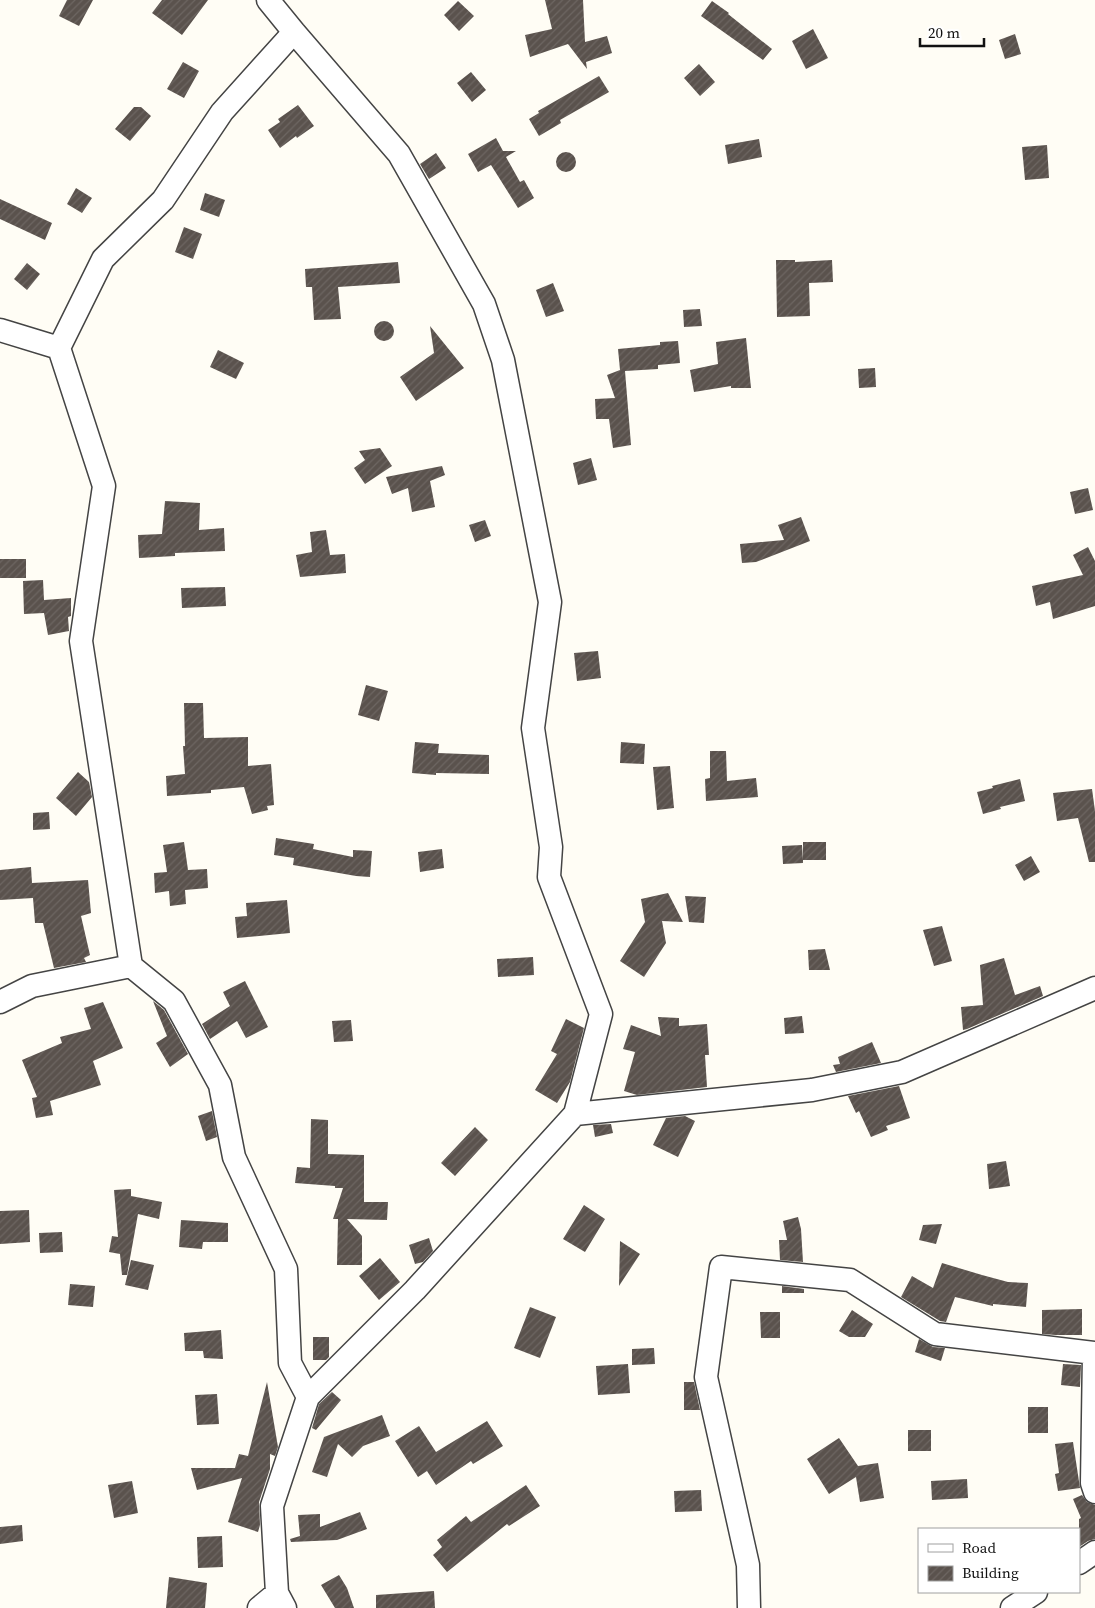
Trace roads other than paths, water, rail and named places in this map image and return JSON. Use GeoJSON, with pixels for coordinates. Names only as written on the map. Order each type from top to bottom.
{"type":"FeatureCollection","features":[{"type":"Feature","properties":{"kind":"street"},"geometry":{"type":"LineString","coordinates":[[259,1608],[281,1600],[272,1506],[308,1397],[415,1290],[575,1114],[601,1014],[549,877],[551,847],[533,728],[550,602],[503,360],[484,304],[399,154],[268,0]]}},
{"type":"Feature","properties":{"kind":"street"},"geometry":{"type":"LineString","coordinates":[[294,32],[222,112],[163,200],[104,259],[58,348],[104,486],[81,641],[131,966],[174,1001],[220,1085],[234,1157],[286,1268],[290,1363],[308,1397]]}},
{"type":"Feature","properties":{"kind":"street"},"geometry":{"type":"LineString","coordinates":[[0,330],[58,348]]}},
{"type":"Feature","properties":{"kind":"street"},"geometry":{"type":"LineString","coordinates":[[0,1002],[32,986],[131,966]]}},
{"type":"Feature","properties":{"kind":"street"},"geometry":{"type":"LineString","coordinates":[[575,1114],[812,1090],[902,1072],[1095,988]]}},
{"type":"Feature","properties":{"kind":"street"},"geometry":{"type":"LineString","coordinates":[[749,1608],[748,1565],[706,1377],[721,1268],[850,1280],[935,1334],[1094,1353],[1092,1483],[1095,1492]]}},
{"type":"Feature","properties":{"kind":"street"},"geometry":{"type":"LineString","coordinates":[[1080,1562],[1095,1552]]}},
{"type":"Feature","properties":{"kind":"street"},"geometry":{"type":"LineString","coordinates":[[1012,1608],[1034,1593]]}}]}
